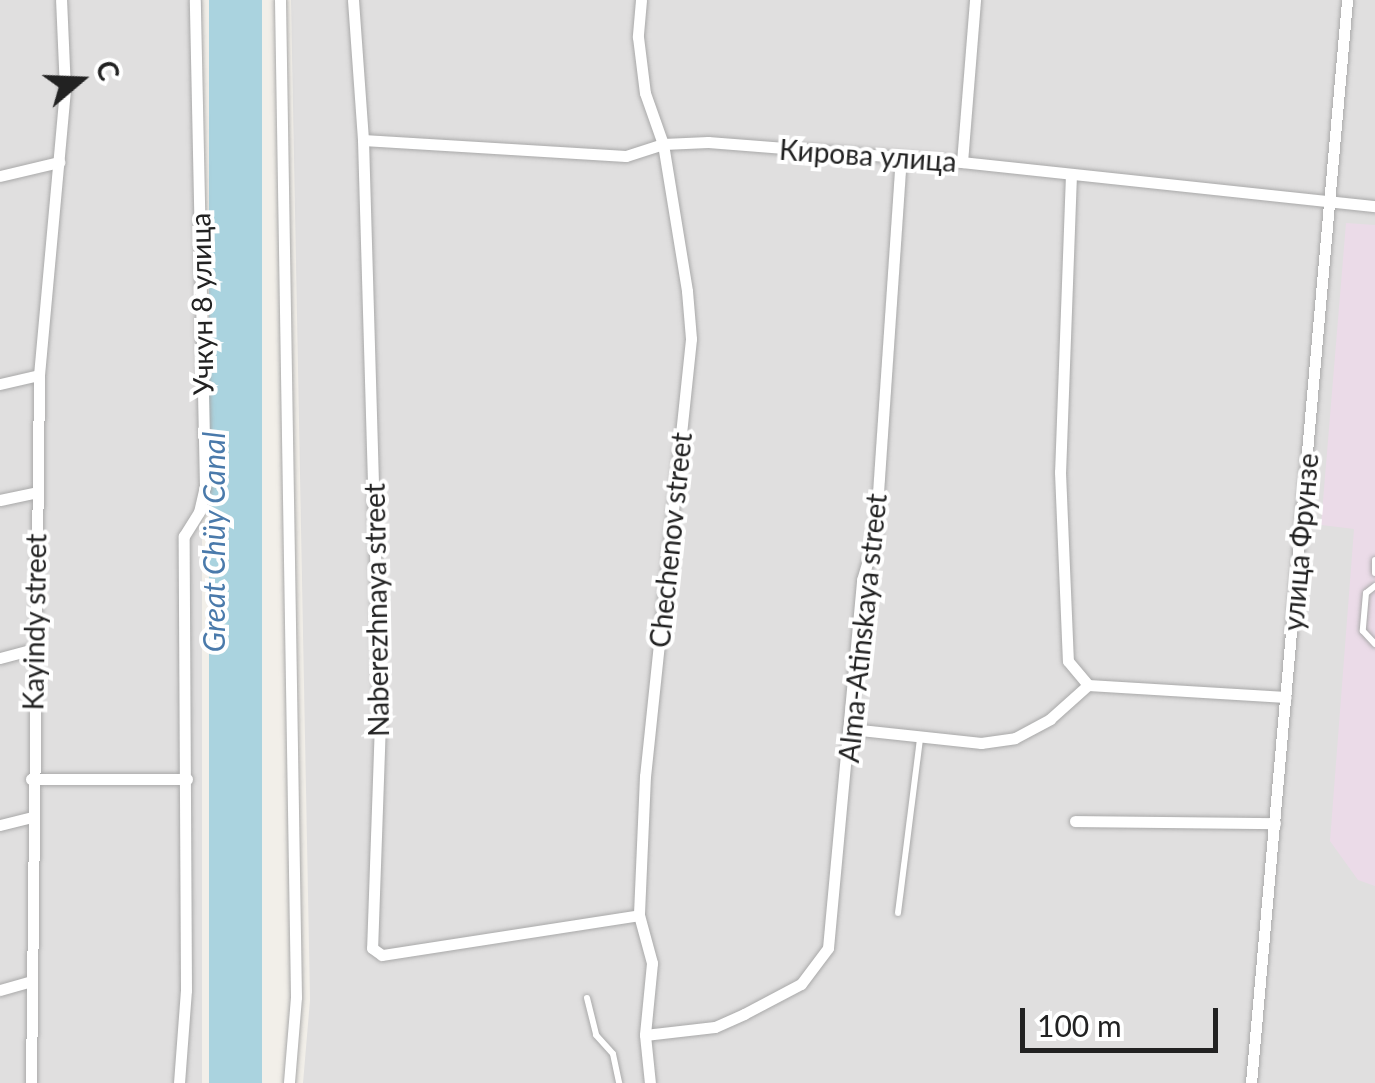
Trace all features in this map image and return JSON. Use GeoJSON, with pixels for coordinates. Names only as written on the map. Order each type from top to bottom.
{"type":"FeatureCollection","features":[{"type":"Feature","properties":{"kind":"street","name":"Kayindy street"},"geometry":{"type":"LineString","coordinates":[[31,1083],[31,816],[39,375],[47,254],[60,162],[65,72],[61,0]]}},
{"type":"Feature","properties":{"kind":"street","name":"Учкун 8 улица"},"geometry":{"type":"LineString","coordinates":[[179,1083],[186,990],[184,536],[200,512],[206,487],[195,0]]}},
{"type":"Feature","properties":{"kind":"street"},"geometry":{"type":"LineString","coordinates":[[280,0],[296,997],[289,1083]]}},
{"type":"Feature","properties":{"kind":"street","name":"Naberezhnaya street"},"geometry":{"type":"LineString","coordinates":[[353,0],[362,140],[380,722],[372,948],[382,955],[639,915]]}},
{"type":"Feature","properties":{"kind":"street","name":"Chechenov street"},"geometry":{"type":"LineString","coordinates":[[641,0],[638,37],[645,94],[662,144],[691,338],[646,776],[639,915],[652,963],[646,1036],[650,1083]]}},
{"type":"Feature","properties":{"kind":"street"},"geometry":{"type":"LineString","coordinates":[[962,162],[975,0]]}},
{"type":"Feature","properties":{"kind":"street","name":"улица Фрунзе"},"geometry":{"type":"LineString","coordinates":[[1251,1083],[1347,0]]}},
{"type":"Feature","properties":{"kind":"street","name":"Кирова улица"},"geometry":{"type":"LineString","coordinates":[[362,140],[626,156],[662,144],[708,142],[962,162],[1375,206]]}},
{"type":"Feature","properties":{"kind":"street","name":"Alma-Atinskaya street"},"geometry":{"type":"LineString","coordinates":[[646,1036],[715,1026],[801,984],[817,968],[828,948],[862,580],[875,537],[902,157]]}},
{"type":"Feature","properties":{"kind":"street"},"geometry":{"type":"LineString","coordinates":[[0,176],[60,162]]}},
{"type":"Feature","properties":{"kind":"street"},"geometry":{"type":"LineString","coordinates":[[1071,174],[1060,472],[1068,661],[1088,685]]}},
{"type":"Feature","properties":{"kind":"street"},"geometry":{"type":"LineString","coordinates":[[0,384],[39,375]]}},
{"type":"Feature","properties":{"kind":"street"},"geometry":{"type":"LineString","coordinates":[[0,500],[36,492]]}},
{"type":"Feature","properties":{"kind":"street"},"geometry":{"type":"LineString","coordinates":[[0,658],[33,649]]}},
{"type":"Feature","properties":{"kind":"street"},"geometry":{"type":"LineString","coordinates":[[851,729],[981,743],[1015,738],[1050,719],[1088,685],[1286,697]]}},
{"type":"Feature","properties":{"kind":"street"},"geometry":{"type":"LineString","coordinates":[[32,780],[187,780]]}},
{"type":"Feature","properties":{"kind":"street"},"geometry":{"type":"LineString","coordinates":[[0,824],[31,816]]}},
{"type":"Feature","properties":{"kind":"street"},"geometry":{"type":"LineString","coordinates":[[1074,820],[1275,822]]}},
{"type":"Feature","properties":{"kind":"street"},"geometry":{"type":"LineString","coordinates":[[0,990],[31,981]]}},
{"type":"Feature","properties":{"kind":"lane"},"geometry":{"type":"LineString","coordinates":[[1375,560],[1375,573]]}},
{"type":"Feature","properties":{"kind":"lane"},"geometry":{"type":"LineString","coordinates":[[1375,586],[1366,593],[1364,632],[1375,644]]}},
{"type":"Feature","properties":{"kind":"lane"},"geometry":{"type":"LineString","coordinates":[[898,913],[920,736]]}},
{"type":"Feature","properties":{"kind":"lane"},"geometry":{"type":"LineString","coordinates":[[586,998],[596,1035],[614,1054],[619,1083]]}},
{"type":"Feature","properties":{"kind":"shaded area"},"geometry":{"type":"Polygon","coordinates":[[[0,0],[202,0],[202,1083],[0,1083],[0,0]]]}},
{"type":"Feature","properties":{"kind":"shaded area"},"geometry":{"type":"Polygon","coordinates":[[[291,0],[1375,0],[1375,1083],[303,1083],[310,1000],[291,0]]]}},
{"type":"Feature","properties":{"kind":"shaded area"},"geometry":{"type":"Polygon","coordinates":[[[1346,223],[1375,225],[1375,886],[1358,880],[1330,841],[1354,529],[1321,525],[1346,223]]]}},
{"type":"Feature","properties":{"kind":"water","name":"Great Chüy Canal"},"geometry":{"type":"Polygon","coordinates":[[[209,0],[262,0],[262,1083],[209,1083],[209,0]]]}}]}
